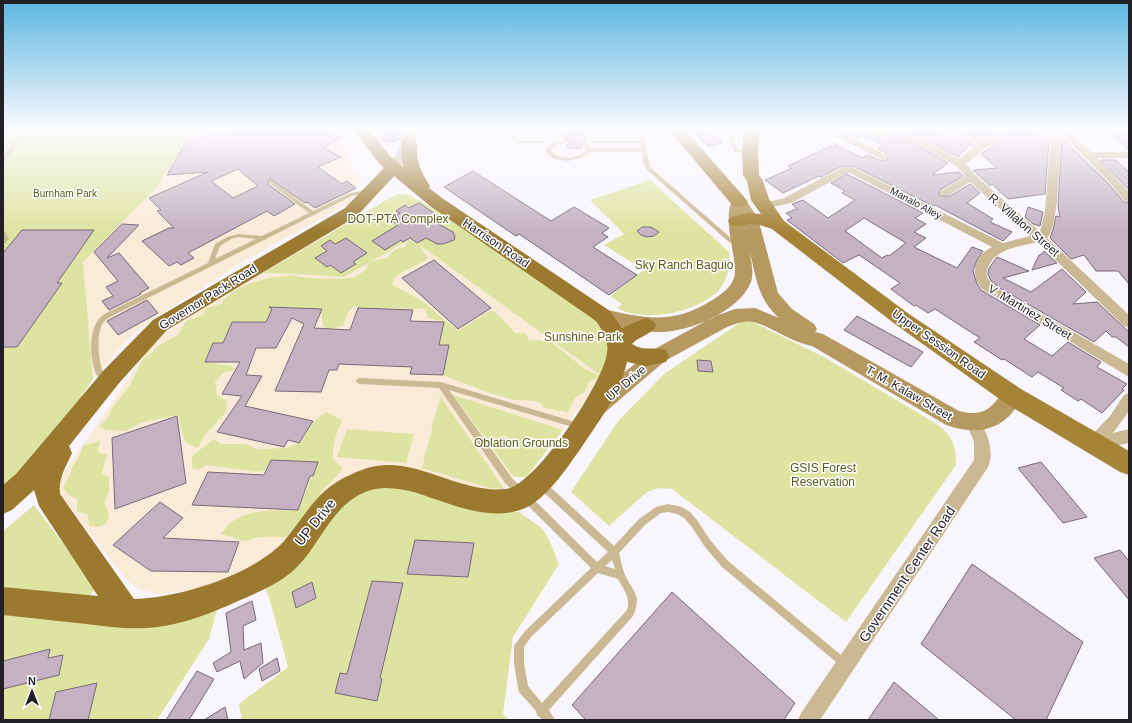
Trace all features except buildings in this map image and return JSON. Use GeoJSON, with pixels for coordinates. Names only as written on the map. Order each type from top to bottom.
{"type":"FeatureCollection","features":[{"type":"Feature","properties":{"kind":"highway"},"geometry":{"type":"LineString","coordinates":[[372,165],[375,181],[372,190]]}},
{"type":"Feature","properties":{"kind":"highway"},"geometry":{"type":"LineString","coordinates":[[375,165],[380,168],[393,168],[395,165]]}},
{"type":"Feature","properties":{"kind":"highway"},"geometry":{"type":"LineString","coordinates":[[413,165],[416,178],[443,207]]}},
{"type":"Feature","properties":{"kind":"highway","name":"Governor Pack Road"},"geometry":{"type":"LineString","coordinates":[[3,502],[30,477],[112,376],[160,325],[351,212],[393,168]]}},
{"type":"Feature","properties":{"kind":"highway","name":"Harrison Road"},"geometry":{"type":"LineString","coordinates":[[393,168],[443,207],[603,316]]}},
{"type":"Feature","properties":{"kind":"highway"},"geometry":{"type":"LineString","coordinates":[[351,212],[396,190],[407,190],[416,193],[443,207]]}},
{"type":"Feature","properties":{"kind":"highway"},"geometry":{"type":"LineString","coordinates":[[127,614],[51,503],[46,493],[47,482],[53,466],[61,452],[118,379],[166,327],[184,310]]}},
{"type":"Feature","properties":{"kind":"highway"},"geometry":{"type":"LineString","coordinates":[[603,316],[614,331],[619,347],[641,358],[650,359],[658,356]]}},
{"type":"Feature","properties":{"kind":"highway"},"geometry":{"type":"LineString","coordinates":[[619,347],[632,330],[646,326]]}},
{"type":"Feature","properties":{"kind":"highway","name":"UP Drive"},"geometry":{"type":"LineString","coordinates":[[3,600],[127,614],[146,614],[171,611],[205,602],[264,574],[286,558],[336,496],[363,480],[379,477],[404,478],[450,494],[488,501],[502,502],[514,499],[532,488],[560,457],[588,418],[614,371],[619,347]]}},
{"type":"Feature","properties":{"kind":"main road"},"geometry":{"type":"LineString","coordinates":[[707,165],[739,202]]}},
{"type":"Feature","properties":{"kind":"main road"},"geometry":{"type":"LineString","coordinates":[[750,215],[756,192],[755,181],[751,175],[751,165]]}},
{"type":"Feature","properties":{"kind":"main road"},"geometry":{"type":"LineString","coordinates":[[721,180],[732,184],[741,184],[751,175]]}},
{"type":"Feature","properties":{"kind":"main road","name":"T. M. Kalaw Street"},"geometry":{"type":"LineString","coordinates":[[739,202],[750,215],[766,287],[772,300],[790,317],[813,333],[816,339]]}},
{"type":"Feature","properties":{"kind":"main road","name":"T. M. Kalaw Street"},"geometry":{"type":"LineString","coordinates":[[734,294],[743,280],[744,271],[741,246],[750,215]]}},
{"type":"Feature","properties":{"kind":"main road","name":"Upper Session Road"},"geometry":{"type":"LineString","coordinates":[[750,215],[778,225],[1016,403],[1129,464]]}},
{"type":"Feature","properties":{"kind":"main road"},"geometry":{"type":"LineString","coordinates":[[603,316],[646,326],[673,325],[708,312],[734,294],[766,287]]}},
{"type":"Feature","properties":{"kind":"main road"},"geometry":{"type":"LineString","coordinates":[[734,294],[747,315]]}},
{"type":"Feature","properties":{"kind":"main road","name":"T. M. Kalaw Street"},"geometry":{"type":"LineString","coordinates":[[658,356],[720,322],[735,316],[747,315],[761,317],[803,337],[816,339],[954,419],[974,423],[989,420],[1016,403]]}},
{"type":"Feature","properties":{"kind":"main road"},"geometry":{"type":"LineString","coordinates":[[646,326],[655,331],[663,341],[663,346],[658,356]]}},
{"type":"Feature","properties":{"kind":"main road","name":"UP Drive"},"geometry":{"type":"LineString","coordinates":[[588,418],[658,356]]}},
{"type":"Feature","properties":{"kind":"street","name":"R. Villalon Street"},"geometry":{"type":"LineString","coordinates":[[961,165],[971,177],[1061,257],[1129,323]]}},
{"type":"Feature","properties":{"kind":"street"},"geometry":{"type":"LineString","coordinates":[[1038,238],[1045,235],[1050,211],[1053,165]]}},
{"type":"Feature","properties":{"kind":"street"},"geometry":{"type":"LineString","coordinates":[[1098,165],[1129,199]]}},
{"type":"Feature","properties":{"kind":"street","name":"Manalo Alley"},"geometry":{"type":"LineString","coordinates":[[750,215],[787,201],[845,170],[852,170],[1002,247]]}},
{"type":"Feature","properties":{"kind":"street"},"geometry":{"type":"LineString","coordinates":[[945,193],[971,177]]}},
{"type":"Feature","properties":{"kind":"street","name":"V. Martinez Street"},"geometry":{"type":"LineString","coordinates":[[1038,238],[1002,247],[989,254],[980,269],[980,275],[986,287],[1129,371]]}},
{"type":"Feature","properties":{"kind":"street"},"geometry":{"type":"LineString","coordinates":[[1093,444],[1115,420],[1129,399]]}},
{"type":"Feature","properties":{"kind":"street","name":"Government Center Road"},"geometry":{"type":"LineString","coordinates":[[808,720],[982,462],[984,452],[982,439],[974,423]]}},
{"type":"Feature","properties":{"kind":"street"},"geometry":{"type":"LineString","coordinates":[[1093,444],[1129,436]]}},
{"type":"Feature","properties":{"kind":"lane"},"geometry":{"type":"LineString","coordinates":[[647,165],[655,175],[731,241],[741,246]]}},
{"type":"Feature","properties":{"kind":"lane"},"geometry":{"type":"LineString","coordinates":[[271,182],[312,214]]}},
{"type":"Feature","properties":{"kind":"lane"},"geometry":{"type":"LineString","coordinates":[[112,376],[100,374],[96,368],[96,334],[100,321],[121,308],[262,238],[356,193],[372,190]]}},
{"type":"Feature","properties":{"kind":"lane"},"geometry":{"type":"LineString","coordinates":[[3,233],[6,239],[3,242]]}},
{"type":"Feature","properties":{"kind":"lane"},"geometry":{"type":"LineString","coordinates":[[211,263],[217,245],[232,235],[262,238]]}},
{"type":"Feature","properties":{"kind":"lane"},"geometry":{"type":"LineString","coordinates":[[360,381],[441,385],[588,418]]}},
{"type":"Feature","properties":{"kind":"lane"},"geometry":{"type":"LineString","coordinates":[[441,385],[509,481],[532,488],[614,552],[621,576],[633,596],[633,605],[630,613],[541,711]]}},
{"type":"Feature","properties":{"kind":"lane"},"geometry":{"type":"LineString","coordinates":[[532,488],[597,568],[621,576]]}},
{"type":"Feature","properties":{"kind":"lane"},"geometry":{"type":"LineString","coordinates":[[550,720],[541,711],[524,688],[519,663],[519,646],[528,634],[614,552],[650,514],[668,508],[679,510],[694,523],[708,544],[725,564],[845,664]]}},
{"type":"Feature","properties":{"kind":"shaded area"},"geometry":{"type":"Polygon","coordinates":[[[171,165],[351,165],[354,174],[358,173],[361,180],[349,203],[237,265],[144,325],[127,340],[93,379],[83,262],[155,189],[171,165]]]}},
{"type":"Feature","properties":{"kind":"shaded area"},"geometry":{"type":"Polygon","coordinates":[[[411,238],[603,377],[526,477],[514,477],[509,481],[503,492],[471,492],[280,547],[255,565],[218,582],[195,589],[157,594],[139,589],[130,583],[122,575],[54,487],[145,354],[158,339],[176,325],[263,273],[344,277],[411,238]]]}},
{"type":"Feature","properties":{"kind":"green space","name":"Burnham Park"},"geometry":{"type":"Polygon","coordinates":[[[3,165],[171,165],[155,189],[83,262],[93,379],[79,400],[3,490],[3,165]]]}},
{"type":"Feature","properties":{"kind":"green space","name":"Sky Ranch Baguio"},"geometry":{"type":"Polygon","coordinates":[[[650,180],[729,252],[729,268],[726,278],[717,292],[696,305],[669,314],[641,315],[617,308],[622,304],[610,296],[644,270],[604,245],[624,234],[590,200],[650,180]]]}},
{"type":"Feature","properties":{"kind":"green space"},"geometry":{"type":"Polygon","coordinates":[[[399,194],[409,195],[446,216],[600,323],[611,338],[603,377],[589,381],[585,391],[575,398],[568,412],[544,408],[541,403],[529,400],[515,400],[502,397],[443,375],[449,345],[439,345],[444,322],[428,318],[425,309],[358,308],[354,306],[347,314],[343,325],[332,329],[323,327],[321,309],[273,307],[266,322],[232,322],[223,343],[213,343],[205,362],[231,366],[236,370],[224,372],[215,382],[217,395],[227,401],[226,412],[205,435],[198,448],[185,442],[178,415],[143,422],[125,431],[105,430],[99,426],[108,418],[112,408],[130,385],[143,359],[153,352],[158,346],[178,335],[186,321],[203,315],[206,308],[221,304],[236,290],[256,282],[275,277],[294,275],[324,279],[343,279],[355,277],[366,269],[369,263],[388,258],[395,250],[405,247],[408,240],[344,277],[263,273],[393,196],[399,194]],[[410,238],[409,240],[418,244],[428,258],[397,276],[393,285],[422,301],[458,331],[488,312],[495,312],[515,333],[525,333],[529,340],[550,341],[585,369],[600,375],[410,238]]]}},
{"type":"Feature","properties":{"kind":"green space","name":"GSIS Forest Reservation"},"geometry":{"type":"Polygon","coordinates":[[[751,321],[824,357],[935,423],[949,436],[954,445],[956,465],[846,622],[672,489],[659,488],[647,492],[609,526],[571,492],[619,420],[664,374],[741,322],[751,321]]]}},
{"type":"Feature","properties":{"kind":"green space","name":"Oblation Grounds"},"geometry":{"type":"Polygon","coordinates":[[[453,395],[563,430],[526,477],[514,477],[453,395]]]}},
{"type":"Feature","properties":{"kind":"green space","name":"Oblation Grounds"},"geometry":{"type":"Polygon","coordinates":[[[440,396],[504,489],[490,488],[422,468],[440,396]]]}},
{"type":"Feature","properties":{"kind":"green space"},"geometry":{"type":"Polygon","coordinates":[[[326,412],[342,420],[335,440],[333,459],[343,469],[322,491],[295,529],[285,537],[260,537],[245,541],[221,534],[228,525],[237,519],[255,512],[298,510],[318,462],[271,460],[264,471],[256,472],[206,465],[198,470],[192,468],[192,456],[214,439],[221,444],[246,444],[257,449],[286,448],[299,443],[315,420],[326,412]]]}},
{"type":"Feature","properties":{"kind":"green space"},"geometry":{"type":"Polygon","coordinates":[[[347,429],[414,434],[406,463],[337,457],[347,429]]]}},
{"type":"Feature","properties":{"kind":"green space"},"geometry":{"type":"Polygon","coordinates":[[[100,440],[98,453],[107,454],[102,474],[109,477],[109,491],[105,502],[109,516],[106,524],[97,527],[89,525],[88,514],[77,512],[77,499],[69,495],[63,488],[71,473],[72,467],[79,457],[83,445],[100,440]]]}},
{"type":"Feature","properties":{"kind":"green space"},"geometry":{"type":"Polygon","coordinates":[[[396,486],[425,494],[448,504],[498,511],[519,512],[543,529],[550,542],[559,564],[513,637],[503,714],[509,720],[242,720],[239,704],[288,667],[269,597],[262,581],[352,496],[372,488],[396,486]]]}},
{"type":"Feature","properties":{"kind":"green space"},"geometry":{"type":"Polygon","coordinates":[[[34,505],[96,588],[85,601],[3,591],[3,531],[34,505]]]}},
{"type":"Feature","properties":{"kind":"green space"},"geometry":{"type":"Polygon","coordinates":[[[3,608],[131,627],[217,610],[209,639],[157,720],[3,720],[3,608]]]}},
{"type":"Feature","properties":{"kind":"park label","name":"DOT-PTA Complex"},"geometry":{"type":"Point","coordinates":[398,219]}},
{"type":"Feature","properties":{"kind":"park label","name":"Sunshine Park"},"geometry":{"type":"Point","coordinates":[583,337]}}]}
